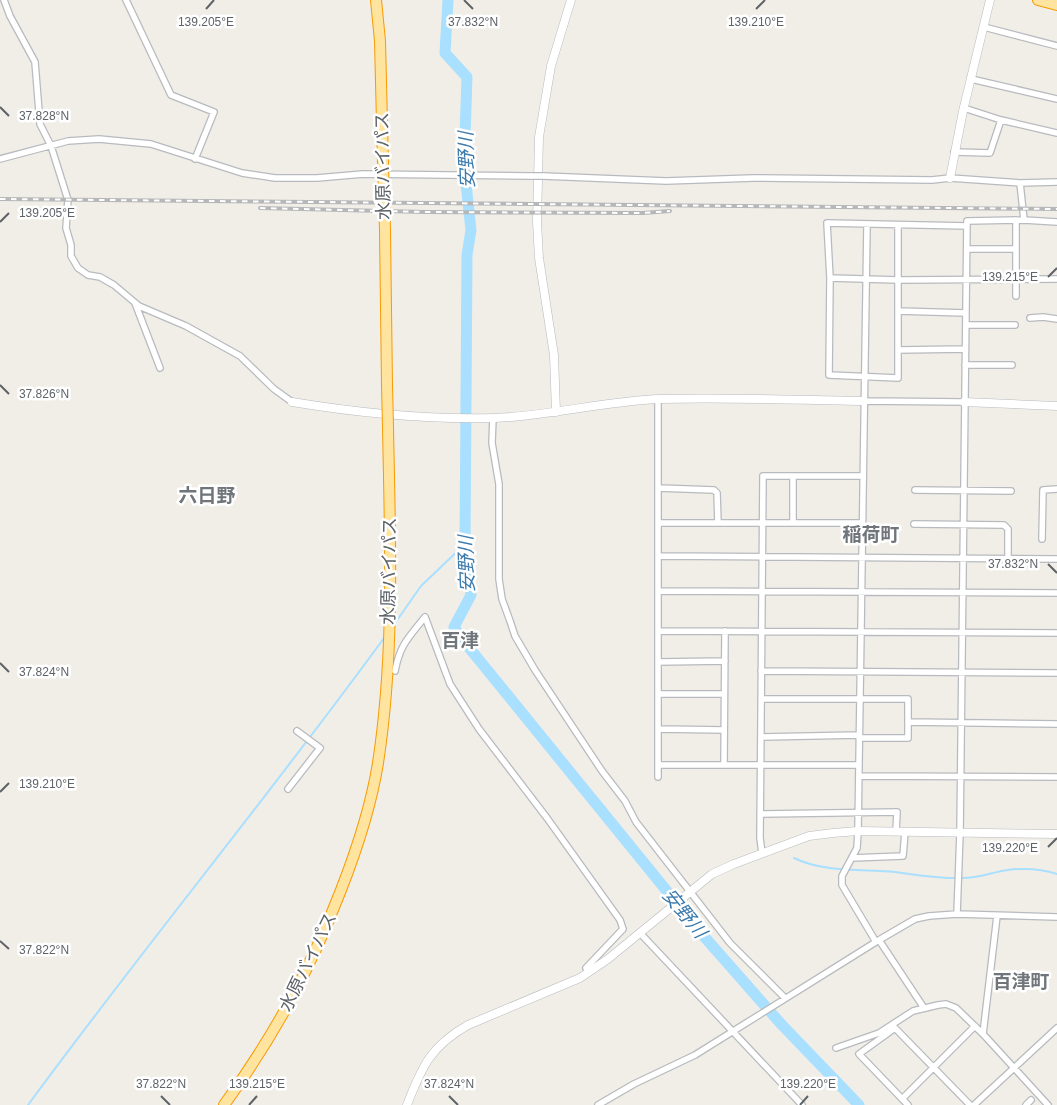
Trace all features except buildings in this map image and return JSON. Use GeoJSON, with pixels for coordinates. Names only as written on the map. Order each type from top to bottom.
{"type":"FeatureCollection","features":[{"type":"Feature","properties":{"kind":"highway","name":"水原バイパス"},"geometry":{"type":"LineString","coordinates":[[224,1105],[284,1013],[306,972],[331,917],[361,836],[377,765],[385,696],[390,547],[385,231],[380,41],[376,0]]}},
{"type":"Feature","properties":{"kind":"highway"},"geometry":{"type":"LineString","coordinates":[[1038,0],[1057,5]]}},
{"type":"Feature","properties":{"kind":"street"},"geometry":{"type":"LineString","coordinates":[[4,0],[10,16],[35,62],[40,124],[50,146],[68,200],[66,228],[71,245],[71,256],[78,268],[88,275],[100,277],[114,285],[135,303],[186,326],[240,356],[274,389],[294,403],[358,413],[423,417],[489,418],[556,412],[658,399],[964,402],[1057,406]]}},
{"type":"Feature","properties":{"kind":"street"},"geometry":{"type":"LineString","coordinates":[[126,0],[171,95],[214,112],[195,159]]}},
{"type":"Feature","properties":{"kind":"street"},"geometry":{"type":"LineString","coordinates":[[556,412],[554,355],[539,258],[537,222],[539,136],[550,66],[571,0]]}},
{"type":"Feature","properties":{"kind":"street"},"geometry":{"type":"LineString","coordinates":[[950,178],[954,152],[990,0]]}},
{"type":"Feature","properties":{"kind":"street"},"geometry":{"type":"LineString","coordinates":[[984,27],[1057,46]]}},
{"type":"Feature","properties":{"kind":"street"},"geometry":{"type":"LineString","coordinates":[[971,79],[1057,99]]}},
{"type":"Feature","properties":{"kind":"street"},"geometry":{"type":"LineString","coordinates":[[964,108],[1001,120],[1057,133]]}},
{"type":"Feature","properties":{"kind":"street"},"geometry":{"type":"LineString","coordinates":[[954,152],[990,153],[1001,120]]}},
{"type":"Feature","properties":{"kind":"street"},"geometry":{"type":"LineString","coordinates":[[0,159],[76,140],[99,138],[150,144],[242,172],[292,179],[363,174],[428,174],[666,181],[753,178],[923,180],[950,178],[1057,182]]}},
{"type":"Feature","properties":{"kind":"street"},"geometry":{"type":"LineString","coordinates":[[1020,182],[1024,220]]}},
{"type":"Feature","properties":{"kind":"street"},"geometry":{"type":"LineString","coordinates":[[1016,220],[1016,296]]}},
{"type":"Feature","properties":{"kind":"street"},"geometry":{"type":"LineString","coordinates":[[957,914],[961,776],[967,221],[1024,220],[1057,222]]}},
{"type":"Feature","properties":{"kind":"street"},"geometry":{"type":"LineString","coordinates":[[898,226],[898,378],[829,375],[830,278],[827,223],[967,226]]}},
{"type":"Feature","properties":{"kind":"street"},"geometry":{"type":"LineString","coordinates":[[867,225],[858,832],[857,848],[846,866],[842,876],[842,885],[877,941],[924,1008]]}},
{"type":"Feature","properties":{"kind":"street"},"geometry":{"type":"LineString","coordinates":[[967,249],[1016,249]]}},
{"type":"Feature","properties":{"kind":"street"},"geometry":{"type":"LineString","coordinates":[[830,278],[898,280],[1057,278]]}},
{"type":"Feature","properties":{"kind":"street"},"geometry":{"type":"LineString","coordinates":[[135,303],[160,368]]}},
{"type":"Feature","properties":{"kind":"street"},"geometry":{"type":"LineString","coordinates":[[898,311],[966,313]]}},
{"type":"Feature","properties":{"kind":"street"},"geometry":{"type":"LineString","coordinates":[[1030,318],[1057,319]]}},
{"type":"Feature","properties":{"kind":"street"},"geometry":{"type":"LineString","coordinates":[[966,325],[1015,325]]}},
{"type":"Feature","properties":{"kind":"street"},"geometry":{"type":"LineString","coordinates":[[898,350],[965,349]]}},
{"type":"Feature","properties":{"kind":"street"},"geometry":{"type":"LineString","coordinates":[[965,365],[1012,365]]}},
{"type":"Feature","properties":{"kind":"street"},"geometry":{"type":"LineString","coordinates":[[658,399],[658,777]]}},
{"type":"Feature","properties":{"kind":"street"},"geometry":{"type":"LineString","coordinates":[[489,418],[499,484],[499,579],[502,599],[516,636],[544,684],[602,771],[625,801],[636,822],[686,894],[783,999]]}},
{"type":"Feature","properties":{"kind":"street"},"geometry":{"type":"LineString","coordinates":[[762,854],[760,838],[760,765],[763,476],[863,476]]}},
{"type":"Feature","properties":{"kind":"street"},"geometry":{"type":"LineString","coordinates":[[793,476],[793,523]]}},
{"type":"Feature","properties":{"kind":"street"},"geometry":{"type":"LineString","coordinates":[[658,488],[714,490],[718,493],[718,522]]}},
{"type":"Feature","properties":{"kind":"street"},"geometry":{"type":"LineString","coordinates":[[1042,539],[1043,490],[1057,489]]}},
{"type":"Feature","properties":{"kind":"street"},"geometry":{"type":"LineString","coordinates":[[915,490],[1011,492]]}},
{"type":"Feature","properties":{"kind":"street"},"geometry":{"type":"LineString","coordinates":[[658,522],[862,523]]}},
{"type":"Feature","properties":{"kind":"street"},"geometry":{"type":"LineString","coordinates":[[914,524],[1004,525],[1008,529],[1008,558]]}},
{"type":"Feature","properties":{"kind":"street"},"geometry":{"type":"LineString","coordinates":[[658,556],[1057,559]]}},
{"type":"Feature","properties":{"kind":"street"},"geometry":{"type":"LineString","coordinates":[[658,590],[1057,593]]}},
{"type":"Feature","properties":{"kind":"street"},"geometry":{"type":"LineString","coordinates":[[395,671],[398,654],[403,644],[425,617],[450,684],[479,729],[547,818],[620,920],[623,929],[586,968]]}},
{"type":"Feature","properties":{"kind":"street"},"geometry":{"type":"LineString","coordinates":[[658,630],[1057,633]]}},
{"type":"Feature","properties":{"kind":"street"},"geometry":{"type":"LineString","coordinates":[[724,765],[725,631]]}},
{"type":"Feature","properties":{"kind":"street"},"geometry":{"type":"LineString","coordinates":[[658,662],[724,661]]}},
{"type":"Feature","properties":{"kind":"street"},"geometry":{"type":"LineString","coordinates":[[761,672],[1057,674]]}},
{"type":"Feature","properties":{"kind":"street"},"geometry":{"type":"LineString","coordinates":[[658,694],[724,694]]}},
{"type":"Feature","properties":{"kind":"street"},"geometry":{"type":"LineString","coordinates":[[761,699],[908,699],[908,738],[859,736],[761,737]]}},
{"type":"Feature","properties":{"kind":"street"},"geometry":{"type":"LineString","coordinates":[[908,722],[1057,724]]}},
{"type":"Feature","properties":{"kind":"street"},"geometry":{"type":"LineString","coordinates":[[658,729],[724,730]]}},
{"type":"Feature","properties":{"kind":"street"},"geometry":{"type":"LineString","coordinates":[[288,789],[320,748],[297,731]]}},
{"type":"Feature","properties":{"kind":"street"},"geometry":{"type":"LineString","coordinates":[[658,765],[859,765]]}},
{"type":"Feature","properties":{"kind":"street"},"geometry":{"type":"LineString","coordinates":[[859,776],[1057,777]]}},
{"type":"Feature","properties":{"kind":"street"},"geometry":{"type":"LineString","coordinates":[[760,814],[897,812],[896,832]]}},
{"type":"Feature","properties":{"kind":"street"},"geometry":{"type":"LineString","coordinates":[[852,858],[903,856],[905,832]]}},
{"type":"Feature","properties":{"kind":"street"},"geometry":{"type":"LineString","coordinates":[[407,1105],[426,1060],[452,1035],[468,1025],[580,978],[608,959],[712,874],[809,836],[822,834],[905,832],[1057,834]]}},
{"type":"Feature","properties":{"kind":"street"},"geometry":{"type":"LineString","coordinates":[[598,1105],[634,1084],[695,1055],[877,941],[915,920],[929,916],[957,914],[1057,917]]}},
{"type":"Feature","properties":{"kind":"street"},"geometry":{"type":"LineString","coordinates":[[983,1034],[997,916]]}},
{"type":"Feature","properties":{"kind":"street"},"geometry":{"type":"LineString","coordinates":[[643,930],[802,1105]]}},
{"type":"Feature","properties":{"kind":"street"},"geometry":{"type":"LineString","coordinates":[[908,1105],[859,1054],[913,1011],[938,1004],[946,1004],[956,1008],[983,1034],[1048,1105]]}},
{"type":"Feature","properties":{"kind":"street"},"geometry":{"type":"LineString","coordinates":[[836,1048],[893,1026]]}},
{"type":"Feature","properties":{"kind":"street"},"geometry":{"type":"LineString","coordinates":[[893,1026],[969,1104],[1013,1068],[1057,1028]]}},
{"type":"Feature","properties":{"kind":"street"},"geometry":{"type":"LineString","coordinates":[[902,1099],[975,1026]]}},
{"type":"Feature","properties":{"kind":"street"},"geometry":{"type":"LineString","coordinates":[[1026,1105],[1031,1100]]}},
{"type":"Feature","properties":{"kind":"waterway","name":"安野川"},"geometry":{"type":"LineString","coordinates":[[448,0],[445,53],[467,77],[464,165],[471,230],[467,255],[465,544],[471,595],[454,627],[701,933],[782,1025],[859,1105]]}},
{"type":"Feature","properties":{"kind":"waterway"},"geometry":{"type":"LineString","coordinates":[[393,626],[421,586],[465,544]]}},
{"type":"Feature","properties":{"kind":"waterway"},"geometry":{"type":"LineString","coordinates":[[28,1105],[384,638]]}},
{"type":"Feature","properties":{"kind":"waterway"},"geometry":{"type":"LineString","coordinates":[[794,858],[818,866],[844,870],[895,872],[946,878],[969,878],[1020,869],[1039,870],[1057,874]]}},
{"type":"Feature","properties":{"kind":"railway"},"geometry":{"type":"LineString","coordinates":[[0,199],[1057,209]]}},
{"type":"Feature","properties":{"kind":"railway"},"geometry":{"type":"LineString","coordinates":[[260,208],[425,212],[643,213],[670,211]]}},
{"type":"Feature","properties":{"kind":"district","name":"六日野"},"geometry":{"type":"Point","coordinates":[207,495]}},
{"type":"Feature","properties":{"kind":"district","name":"稲荷町"},"geometry":{"type":"Point","coordinates":[871,534]}},
{"type":"Feature","properties":{"kind":"district","name":"百津"},"geometry":{"type":"Point","coordinates":[460,640]}},
{"type":"Feature","properties":{"kind":"district","name":"百津町"},"geometry":{"type":"Point","coordinates":[1021,981]}}]}
